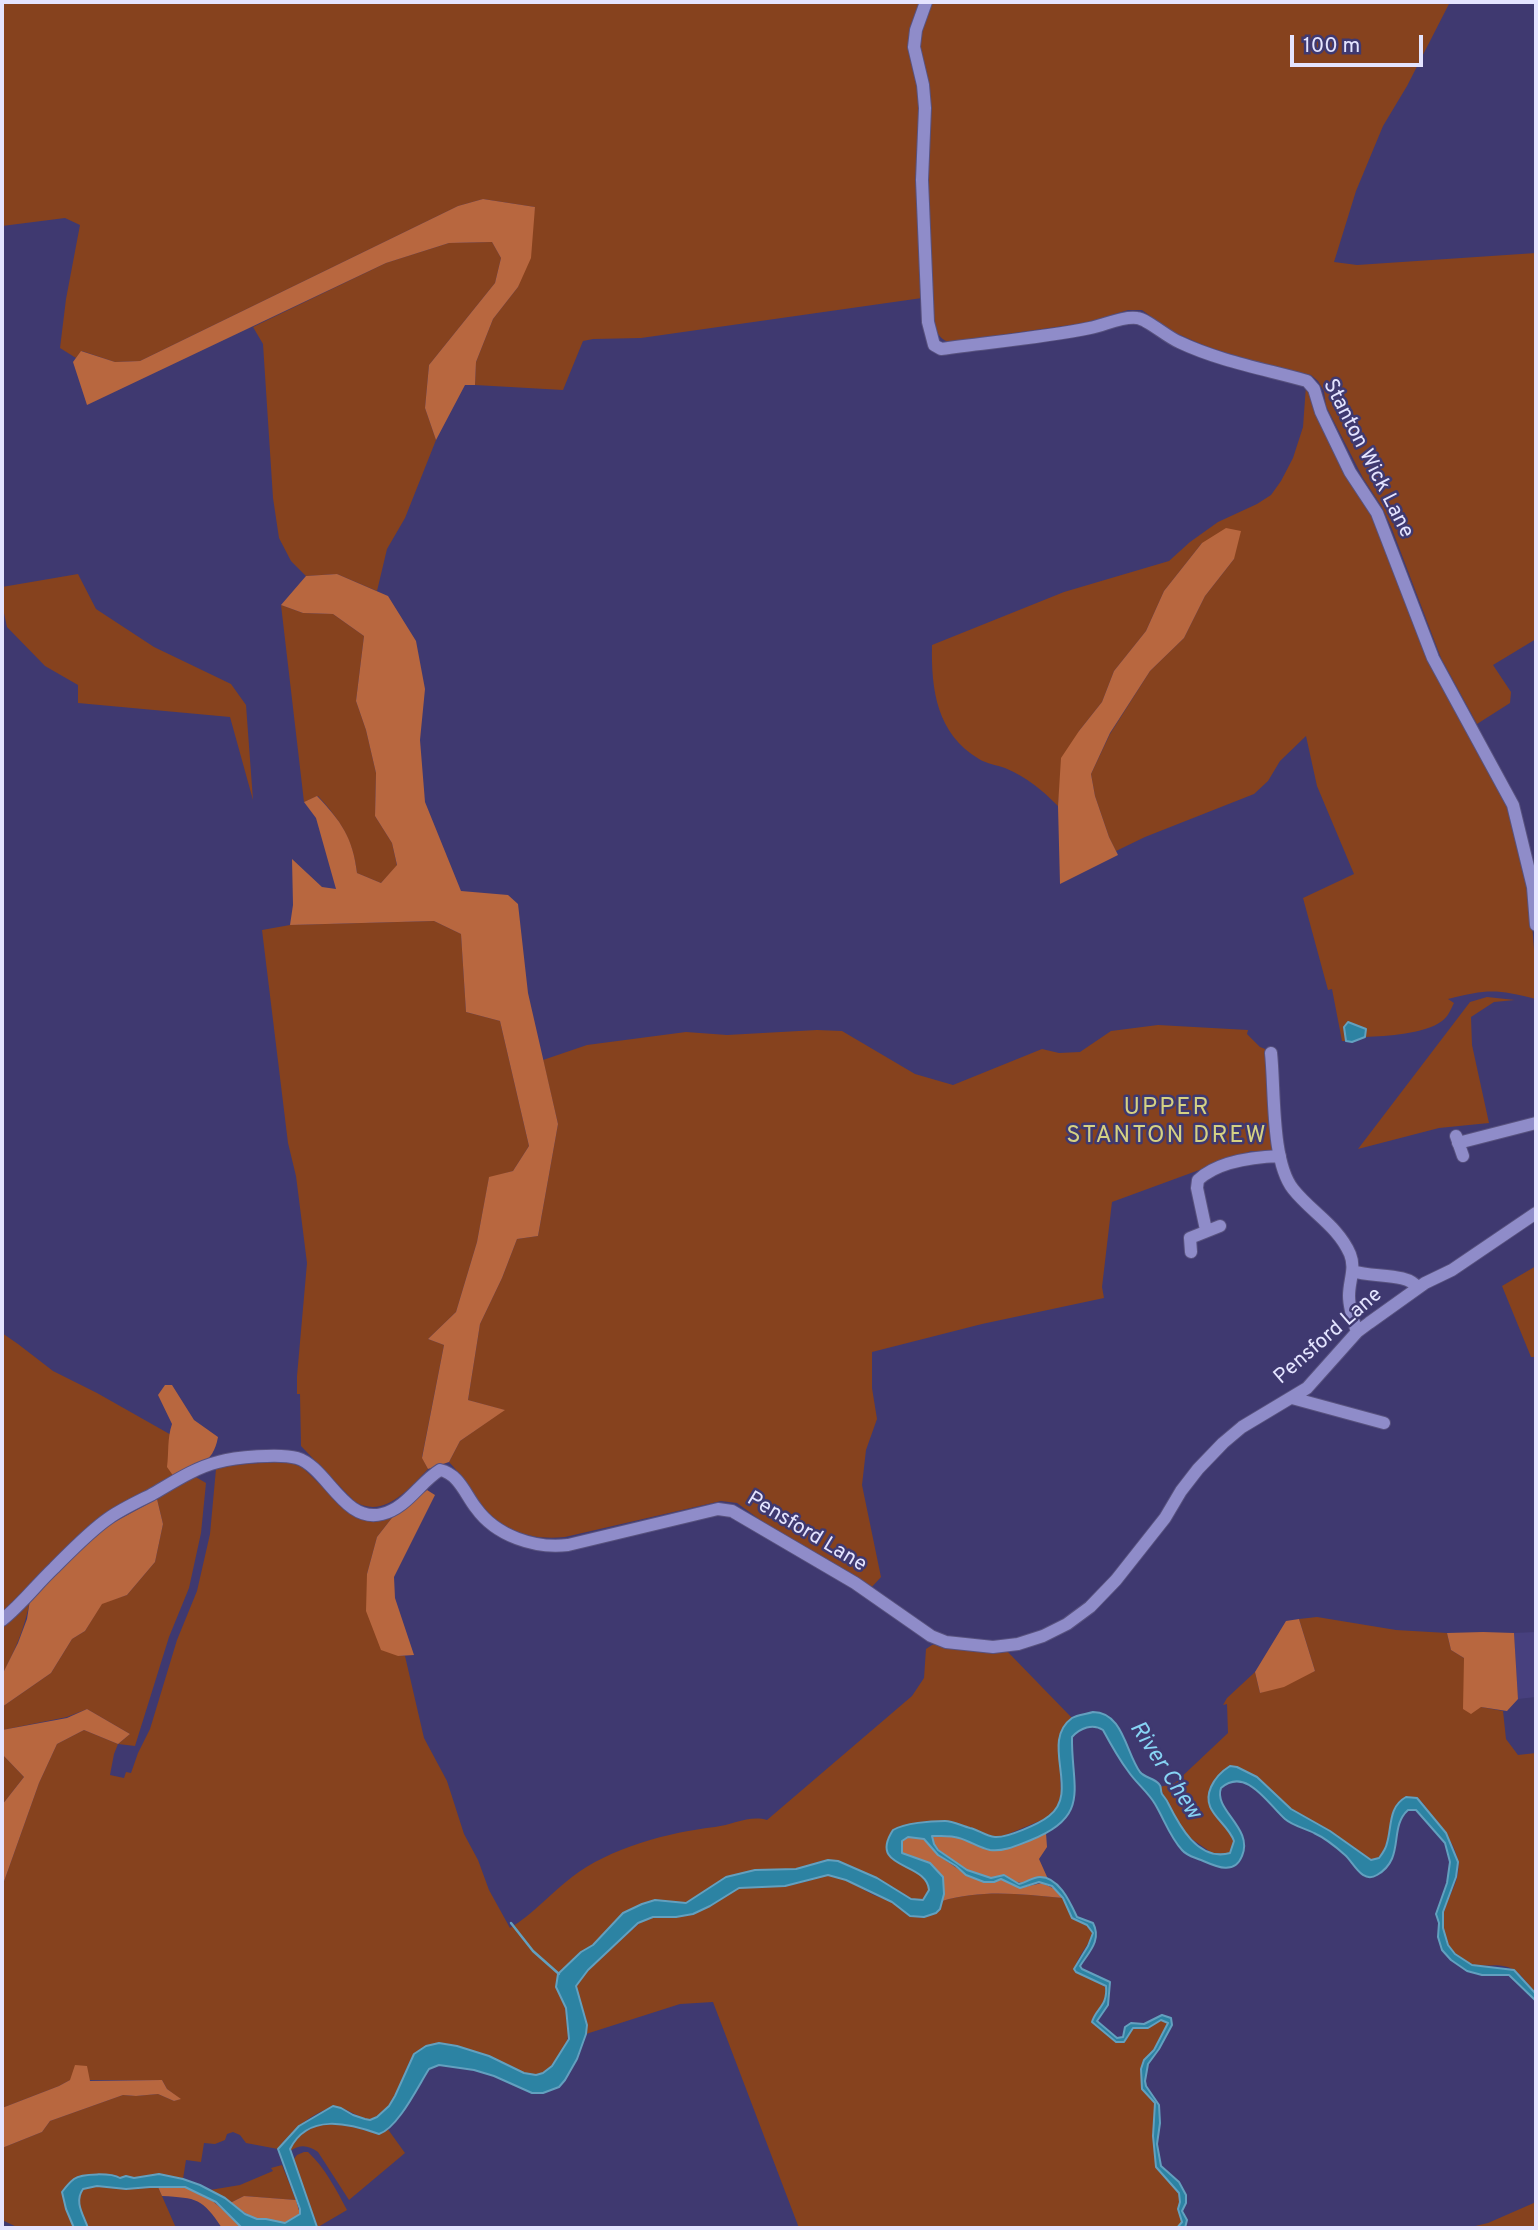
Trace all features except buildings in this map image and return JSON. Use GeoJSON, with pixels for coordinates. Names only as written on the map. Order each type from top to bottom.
{"type":"FeatureCollection","features":[{"type":"Feature","properties":{"kind":"street","name":"Stanton Wick Lane"},"geometry":{"type":"LineString","coordinates":[[926,2],[916,30],[914,47],[923,85],[925,108],[922,180],[928,322],[934,345],[941,349],[1011,340],[1091,328],[1133,317],[1143,319],[1154,329],[1178,342],[1233,362],[1307,381],[1314,389],[1321,412],[1350,472],[1377,513],[1433,658],[1513,805],[1533,887],[1536,925]]}},
{"type":"Feature","properties":{"kind":"street"},"geometry":{"type":"LineString","coordinates":[[1271,1053],[1280,1156],[1291,1187],[1340,1237],[1349,1251],[1353,1263],[1349,1298],[1357,1332]]}},
{"type":"Feature","properties":{"kind":"street"},"geometry":{"type":"LineString","coordinates":[[1463,1156],[1457,1139],[1536,1123]]}},
{"type":"Feature","properties":{"kind":"street"},"geometry":{"type":"LineString","coordinates":[[1206,1230],[1197,1188],[1198,1180],[1209,1172],[1251,1157],[1280,1156]]}},
{"type":"Feature","properties":{"kind":"street","name":"Pensford Lane"},"geometry":{"type":"LineString","coordinates":[[2,1620],[108,1518],[181,1478],[217,1462],[285,1456],[307,1463],[349,1506],[369,1515],[381,1514],[402,1505],[432,1475],[440,1470],[449,1472],[484,1518],[518,1539],[537,1546],[568,1545],[718,1508],[732,1511],[855,1583],[931,1636],[946,1642],[993,1647],[1018,1644],[1068,1624],[1090,1607],[1150,1538],[1198,1469],[1242,1427],[1307,1388],[1357,1332],[1418,1288],[1452,1269],[1536,1213]]}},
{"type":"Feature","properties":{"kind":"street"},"geometry":{"type":"LineString","coordinates":[[1191,1252],[1190,1238],[1220,1226]]}},
{"type":"Feature","properties":{"kind":"street"},"geometry":{"type":"LineString","coordinates":[[1353,1271],[1401,1278],[1414,1282],[1418,1288]]}},
{"type":"Feature","properties":{"kind":"street"},"geometry":{"type":"LineString","coordinates":[[1292,1398],[1384,1423]]}},
{"type":"Feature","properties":{"kind":"shaded area"},"geometry":{"type":"Polygon","coordinates":[[[2,2],[920,2],[922,298],[641,338],[593,339],[583,341],[563,390],[475,385],[476,362],[493,319],[518,287],[535,207],[483,199],[458,206],[140,361],[115,362],[82,351],[76,358],[60,348],[80,225],[65,218],[2,226],[2,2]]]}},
{"type":"Feature","properties":{"kind":"shaded area"},"geometry":{"type":"Polygon","coordinates":[[[930,2],[1450,2],[1407,86],[1383,126],[1356,191],[1334,262],[1357,265],[1536,253],[1536,639],[1493,665],[1511,692],[1510,703],[1477,724],[1441,658],[1382,507],[1363,478],[1326,406],[1324,391],[1311,375],[1208,347],[1171,331],[1142,310],[1128,310],[1085,323],[949,342],[939,335],[933,314],[921,50],[921,34],[930,2]]]}},
{"type":"Feature","properties":{"kind":"shaded area"},"geometry":{"type":"Polygon","coordinates":[[[483,199],[535,207],[531,258],[518,287],[493,319],[476,362],[475,385],[465,385],[436,440],[425,408],[429,365],[495,283],[501,258],[492,242],[449,243],[386,263],[87,405],[73,362],[81,351],[115,362],[140,361],[458,206],[483,199]]]}},
{"type":"Feature","properties":{"kind":"shaded area"},"geometry":{"type":"Polygon","coordinates":[[[492,242],[501,258],[495,283],[429,365],[425,408],[436,440],[405,518],[387,549],[377,591],[337,574],[306,576],[291,561],[279,538],[273,498],[263,344],[253,327],[386,263],[449,243],[492,242]]]}},
{"type":"Feature","properties":{"kind":"shaded area"},"geometry":{"type":"Polygon","coordinates":[[[1306,386],[1376,519],[1430,663],[1510,809],[1529,887],[1536,974],[1536,999],[1492,992],[1461,996],[1448,999],[1454,1003],[1448,1015],[1426,1029],[1405,1034],[1365,1037],[1365,1029],[1344,1027],[1346,1041],[1342,1041],[1332,989],[1328,990],[1303,898],[1354,874],[1317,786],[1306,736],[1280,761],[1268,781],[1254,794],[1116,851],[1095,796],[1091,774],[1110,734],[1150,671],[1184,638],[1205,596],[1234,559],[1202,543],[1164,591],[1146,631],[1114,671],[1102,702],[1079,731],[1060,786],[1058,806],[1027,780],[1005,768],[982,761],[965,749],[945,724],[939,710],[933,678],[932,645],[1064,592],[1169,561],[1218,522],[1271,495],[1293,458],[1303,427],[1306,386]]]}},
{"type":"Feature","properties":{"kind":"shaded area"},"geometry":{"type":"Polygon","coordinates":[[[1226,528],[1241,531],[1234,559],[1205,596],[1184,638],[1150,671],[1110,733],[1091,774],[1095,796],[1118,855],[1060,884],[1058,806],[1061,758],[1102,702],[1114,671],[1146,631],[1164,591],[1202,543],[1226,528]]]}},
{"type":"Feature","properties":{"kind":"shaded area"},"geometry":{"type":"Polygon","coordinates":[[[78,574],[96,609],[154,647],[231,684],[246,705],[253,800],[230,717],[78,703],[78,685],[45,666],[7,627],[2,604],[2,587],[78,574]]]}},
{"type":"Feature","properties":{"kind":"shaded area"},"geometry":{"type":"Polygon","coordinates":[[[337,574],[388,596],[416,641],[425,689],[420,740],[425,802],[461,891],[508,895],[518,904],[528,993],[558,1124],[538,1236],[517,1239],[480,1324],[468,1400],[505,1410],[460,1441],[449,1462],[428,1469],[422,1458],[444,1345],[428,1339],[456,1312],[477,1242],[489,1177],[513,1171],[529,1146],[500,1021],[466,1012],[461,934],[434,921],[290,925],[293,905],[292,859],[322,887],[336,889],[316,818],[304,802],[317,796],[339,822],[349,840],[357,873],[381,883],[397,865],[392,843],[375,816],[376,773],[356,701],[364,636],[333,614],[303,613],[281,605],[306,576],[337,574]]]}},
{"type":"Feature","properties":{"kind":"shaded area"},"geometry":{"type":"Polygon","coordinates":[[[281,605],[303,613],[333,614],[364,636],[356,701],[376,773],[375,816],[392,843],[397,866],[381,883],[357,873],[344,831],[318,796],[304,802],[281,605]]]}},
{"type":"Feature","properties":{"kind":"shaded area"},"geometry":{"type":"Polygon","coordinates":[[[434,921],[461,934],[466,1012],[500,1021],[529,1146],[513,1171],[489,1178],[477,1242],[456,1312],[428,1339],[444,1345],[422,1457],[428,1469],[395,1500],[375,1507],[365,1506],[354,1501],[301,1446],[297,1376],[307,1263],[296,1176],[288,1143],[262,930],[290,925],[434,921]]]}},
{"type":"Feature","properties":{"kind":"shaded area"},"geometry":{"type":"Polygon","coordinates":[[[1487,997],[1515,1000],[1494,1002],[1471,1017],[1472,1045],[1489,1123],[1439,1128],[1358,1149],[1470,1002],[1487,997]]]}},
{"type":"Feature","properties":{"kind":"shaded area"},"geometry":{"type":"Polygon","coordinates":[[[1158,1025],[1248,1030],[1247,1034],[1265,1049],[1273,1151],[1251,1151],[1112,1202],[1102,1287],[1104,1298],[982,1324],[872,1352],[872,1388],[877,1419],[866,1450],[862,1485],[881,1577],[870,1589],[788,1540],[737,1503],[721,1501],[565,1537],[526,1535],[493,1518],[449,1462],[460,1441],[504,1410],[468,1400],[480,1324],[517,1239],[538,1236],[558,1124],[543,1060],[587,1045],[686,1032],[727,1035],[842,1031],[915,1074],[953,1085],[1042,1049],[1059,1053],[1080,1052],[1111,1031],[1158,1025]]]}},
{"type":"Feature","properties":{"kind":"shaded area"},"geometry":{"type":"Polygon","coordinates":[[[1536,1266],[1536,1357],[1531,1357],[1502,1286],[1536,1266]]]}},
{"type":"Feature","properties":{"kind":"shaded area"},"geometry":{"type":"Polygon","coordinates":[[[2,1333],[53,1371],[173,1436],[174,1475],[106,1515],[2,1612],[2,1333]]]}},
{"type":"Feature","properties":{"kind":"shaded area"},"geometry":{"type":"Polygon","coordinates":[[[165,1385],[172,1385],[194,1420],[218,1437],[208,1459],[174,1477],[167,1467],[172,1424],[158,1395],[165,1385]]]}},
{"type":"Feature","properties":{"kind":"shaded area"},"geometry":{"type":"Polygon","coordinates":[[[288,1461],[303,1468],[351,1512],[395,1514],[377,1537],[367,1574],[398,1656],[405,1656],[424,1738],[447,1781],[464,1834],[478,1860],[489,1890],[510,1928],[572,1877],[622,1850],[679,1833],[747,1819],[767,1820],[912,1696],[924,1678],[926,1649],[932,1645],[940,1643],[1004,1648],[1072,1718],[1059,1744],[1061,1795],[1056,1810],[1047,1818],[1001,1837],[987,1836],[973,1828],[946,1821],[903,1826],[917,1871],[928,1882],[929,1890],[923,1900],[911,1899],[861,1871],[824,1860],[796,1869],[755,1870],[726,1877],[686,1903],[655,1900],[630,1909],[560,1972],[556,1987],[563,2000],[569,2024],[567,2044],[552,2066],[543,2073],[524,2073],[465,2049],[433,2045],[420,2049],[411,2059],[393,2101],[370,2120],[347,2110],[332,2108],[314,2115],[289,2135],[278,2149],[246,2143],[240,2135],[233,2132],[227,2134],[225,2140],[215,2144],[204,2143],[201,2162],[186,2160],[183,2179],[159,2174],[121,2178],[95,2174],[72,2181],[66,2209],[74,2228],[19,2228],[2,2220],[2,2148],[42,2132],[50,2121],[123,2095],[158,2094],[174,2101],[180,2099],[167,2089],[162,2080],[70,2080],[2,2108],[2,1887],[39,1783],[57,1744],[84,1730],[118,1744],[110,1775],[124,1778],[126,1772],[131,1773],[150,1729],[177,1640],[197,1591],[210,1534],[216,1469],[219,1466],[288,1461]]]}},
{"type":"Feature","properties":{"kind":"shaded area"},"geometry":{"type":"Polygon","coordinates":[[[194,1476],[206,1483],[201,1533],[189,1588],[169,1637],[135,1746],[118,1744],[130,1734],[87,1709],[67,1717],[2,1730],[2,1707],[51,1673],[72,1639],[85,1631],[102,1603],[127,1595],[155,1562],[163,1524],[157,1499],[194,1476]]]}},
{"type":"Feature","properties":{"kind":"shaded area"},"geometry":{"type":"Polygon","coordinates":[[[427,1490],[435,1495],[394,1577],[395,1598],[414,1655],[398,1656],[381,1650],[366,1611],[367,1574],[377,1537],[395,1514],[427,1490]]]}},
{"type":"Feature","properties":{"kind":"shaded area"},"geometry":{"type":"Polygon","coordinates":[[[157,1499],[163,1524],[155,1562],[127,1595],[102,1604],[85,1631],[72,1639],[51,1673],[2,1707],[2,1675],[27,1619],[30,1600],[55,1572],[109,1525],[157,1499]]]}},
{"type":"Feature","properties":{"kind":"shaded area"},"geometry":{"type":"Polygon","coordinates":[[[30,1600],[19,1639],[2,1675],[2,1625],[30,1600]]]}},
{"type":"Feature","properties":{"kind":"shaded area"},"geometry":{"type":"Polygon","coordinates":[[[1317,1617],[1396,1630],[1447,1633],[1451,1650],[1464,1658],[1465,1682],[1481,1707],[1503,1711],[1506,1739],[1518,1755],[1536,1753],[1536,1994],[1514,1970],[1498,1965],[1467,1963],[1451,1949],[1442,1925],[1456,1882],[1458,1861],[1448,1837],[1422,1802],[1402,1799],[1393,1814],[1385,1848],[1375,1861],[1367,1859],[1330,1831],[1291,1809],[1274,1792],[1221,1773],[1213,1782],[1208,1795],[1216,1815],[1232,1836],[1234,1845],[1230,1853],[1212,1853],[1186,1835],[1173,1816],[1160,1787],[1175,1783],[1228,1733],[1227,1704],[1223,1705],[1227,1698],[1255,1672],[1260,1693],[1315,1671],[1299,1619],[1317,1617]]]}},
{"type":"Feature","properties":{"kind":"shaded area"},"geometry":{"type":"Polygon","coordinates":[[[1299,1619],[1315,1671],[1284,1687],[1260,1693],[1255,1672],[1286,1621],[1299,1619]]]}},
{"type":"Feature","properties":{"kind":"shaded area"},"geometry":{"type":"Polygon","coordinates":[[[1536,1632],[1536,1697],[1518,1699],[1514,1633],[1536,1632]]]}},
{"type":"Feature","properties":{"kind":"shaded area"},"geometry":{"type":"Polygon","coordinates":[[[1447,1633],[1514,1633],[1518,1699],[1507,1711],[1481,1707],[1471,1714],[1463,1709],[1464,1658],[1451,1650],[1447,1633]]]}},
{"type":"Feature","properties":{"kind":"shaded area"},"geometry":{"type":"Polygon","coordinates":[[[87,1709],[130,1734],[118,1744],[84,1730],[57,1744],[39,1783],[2,1887],[2,1805],[24,1777],[2,1754],[2,1730],[67,1718],[87,1709]]]}},
{"type":"Feature","properties":{"kind":"shaded area"},"geometry":{"type":"Polygon","coordinates":[[[2,1754],[24,1777],[2,1805],[2,1754]]]}},
{"type":"Feature","properties":{"kind":"shaded area"},"geometry":{"type":"Polygon","coordinates":[[[1046,1833],[1047,1847],[1039,1859],[1048,1879],[1023,1883],[1004,1875],[991,1878],[967,1870],[939,1850],[932,1836],[956,1837],[1000,1850],[1046,1833]]]}},
{"type":"Feature","properties":{"kind":"shaded area"},"geometry":{"type":"Polygon","coordinates":[[[908,1837],[924,1839],[938,1855],[968,1876],[988,1883],[1001,1879],[1020,1888],[1042,1883],[1055,1889],[1063,1898],[987,1894],[942,1901],[944,1894],[922,1860],[905,1855],[901,1851],[902,1841],[908,1837]]]}},
{"type":"Feature","properties":{"kind":"shaded area"},"geometry":{"type":"Polygon","coordinates":[[[820,1875],[849,1882],[919,1917],[925,1917],[940,1909],[942,1901],[972,1895],[1063,1898],[1072,1918],[1087,1925],[1093,1933],[1075,1970],[1107,1988],[1105,2003],[1092,2019],[1094,2025],[1120,2043],[1126,2040],[1133,2028],[1142,2029],[1161,2020],[1168,2023],[1141,2069],[1142,2089],[1155,2103],[1153,2136],[1156,2167],[1179,2193],[1178,2207],[1182,2222],[1177,2228],[799,2228],[713,2002],[680,2004],[586,2034],[587,2022],[576,1986],[588,1970],[642,1921],[724,1896],[739,1888],[786,1886],[809,1881],[820,1875]]]}},
{"type":"Feature","properties":{"kind":"shaded area"},"geometry":{"type":"Polygon","coordinates":[[[75,2065],[87,2066],[90,2081],[162,2080],[167,2089],[181,2099],[174,2101],[158,2094],[123,2095],[50,2121],[42,2132],[2,2148],[2,2108],[70,2080],[75,2065]]]}},
{"type":"Feature","properties":{"kind":"shaded area"},"geometry":{"type":"Polygon","coordinates":[[[338,2123],[379,2134],[387,2128],[405,2153],[349,2200],[318,2152],[304,2146],[290,2151],[294,2142],[304,2132],[338,2123]]]}},
{"type":"Feature","properties":{"kind":"shaded area"},"geometry":{"type":"Polygon","coordinates":[[[308,2152],[325,2172],[347,2210],[318,2227],[293,2160],[308,2152]]]}},
{"type":"Feature","properties":{"kind":"shaded area"},"geometry":{"type":"Polygon","coordinates":[[[282,2165],[296,2200],[244,2196],[230,2203],[210,2190],[240,2185],[282,2165]]]}},
{"type":"Feature","properties":{"kind":"shaded area"},"geometry":{"type":"Polygon","coordinates":[[[97,2186],[126,2189],[158,2187],[176,2228],[88,2228],[80,2208],[80,2194],[83,2189],[97,2186]]]}},
{"type":"Feature","properties":{"kind":"shaded area"},"geometry":{"type":"Polygon","coordinates":[[[158,2187],[180,2187],[196,2191],[217,2205],[242,2228],[222,2228],[203,2205],[191,2199],[162,2196],[158,2187]]]}},
{"type":"Feature","properties":{"kind":"shaded area"},"geometry":{"type":"Polygon","coordinates":[[[244,2196],[296,2200],[300,2214],[285,2223],[253,2218],[230,2203],[244,2196]]]}},
{"type":"Feature","properties":{"kind":"shaded area"},"geometry":{"type":"Polygon","coordinates":[[[1536,2202],[1536,2228],[1467,2228],[1488,2223],[1536,2202]]]}},
{"type":"Feature","properties":{"kind":"water"},"geometry":{"type":"Polygon","coordinates":[[[1348,1022],[1366,1029],[1365,1037],[1352,1042],[1346,1041],[1344,1027],[1348,1022]]]}},
{"type":"Feature","properties":{"kind":"water","name":"River Chew"},"geometry":{"type":"Polygon","coordinates":[[[1093,1712],[1103,1714],[1117,1726],[1140,1772],[1159,1784],[1184,1831],[1199,1847],[1208,1852],[1230,1853],[1234,1841],[1209,1803],[1211,1787],[1230,1766],[1257,1777],[1291,1809],[1330,1831],[1371,1860],[1379,1858],[1385,1849],[1396,1806],[1406,1797],[1417,1798],[1446,1833],[1458,1862],[1456,1877],[1443,1912],[1443,1928],[1448,1945],[1455,1954],[1472,1965],[1514,1970],[1536,1994],[1536,2001],[1509,1975],[1482,1975],[1467,1971],[1442,1950],[1436,1914],[1447,1883],[1450,1862],[1445,1843],[1416,1810],[1408,1810],[1402,1817],[1394,1852],[1386,1868],[1377,1875],[1367,1877],[1330,1842],[1285,1819],[1248,1784],[1230,1782],[1221,1788],[1220,1796],[1239,1828],[1244,1846],[1239,1862],[1229,1868],[1218,1867],[1182,1850],[1152,1800],[1131,1775],[1103,1730],[1091,1727],[1072,1737],[1074,1798],[1071,1810],[1063,1821],[1050,1831],[1016,1846],[995,1850],[956,1837],[932,1836],[938,1850],[967,1870],[991,1878],[1004,1875],[1019,1884],[1040,1877],[1053,1881],[1063,1891],[1077,1917],[1093,1923],[1095,1940],[1080,1966],[1110,1982],[1108,2005],[1097,2021],[1117,2038],[1123,2037],[1125,2027],[1131,2023],[1144,2024],[1162,2015],[1171,2018],[1172,2025],[1148,2064],[1145,2081],[1159,2105],[1157,2144],[1161,2166],[1179,2182],[1186,2195],[1182,2211],[1187,2220],[1185,2228],[1177,2228],[1182,2222],[1178,2209],[1179,2193],[1156,2167],[1153,2136],[1155,2103],[1142,2089],[1141,2069],[1144,2060],[1154,2050],[1168,2023],[1161,2020],[1148,2028],[1133,2028],[1124,2042],[1116,2042],[1092,2022],[1104,2002],[1106,1986],[1074,1969],[1093,1933],[1087,1925],[1072,1918],[1063,1898],[1052,1886],[1039,1882],[1020,1888],[1001,1879],[984,1882],[966,1875],[938,1855],[924,1839],[908,1837],[902,1841],[902,1853],[930,1863],[943,1877],[944,1894],[940,1909],[936,1913],[924,1917],[910,1916],[892,1902],[846,1880],[828,1875],[785,1886],[739,1888],[693,1914],[653,1917],[638,1923],[588,1970],[576,1986],[587,2025],[586,2034],[577,2059],[559,2087],[543,2093],[532,2093],[494,2076],[439,2065],[429,2069],[400,2115],[379,2134],[342,2124],[307,2130],[290,2149],[317,2227],[315,2228],[242,2228],[216,2202],[185,2187],[126,2189],[97,2186],[83,2189],[80,2194],[80,2208],[88,2228],[74,2228],[62,2192],[74,2179],[97,2174],[134,2178],[159,2174],[183,2179],[225,2198],[245,2214],[257,2219],[285,2223],[300,2214],[300,2209],[278,2149],[299,2126],[333,2106],[365,2119],[377,2117],[395,2096],[414,2054],[426,2046],[439,2043],[489,2056],[524,2073],[543,2073],[552,2066],[569,2039],[566,2008],[556,1987],[558,1974],[581,1952],[593,1945],[623,1913],[642,1904],[655,1900],[686,1903],[726,1877],[755,1870],[796,1869],[828,1860],[838,1861],[877,1878],[911,1899],[923,1900],[929,1890],[926,1881],[892,1859],[887,1852],[887,1843],[893,1830],[911,1824],[945,1821],[1000,1837],[1023,1830],[1044,1819],[1058,1806],[1061,1794],[1059,1740],[1063,1728],[1072,1718],[1093,1712]]]}},
{"type":"Feature","properties":{"kind":"waterway"},"geometry":{"type":"LineString","coordinates":[[511,1923],[533,1951],[559,1974]]}},
{"type":"Feature","properties":{"kind":"district","name":"UPPER STANTON DREW"},"geometry":{"type":"Point","coordinates":[1167,1123]}}]}
